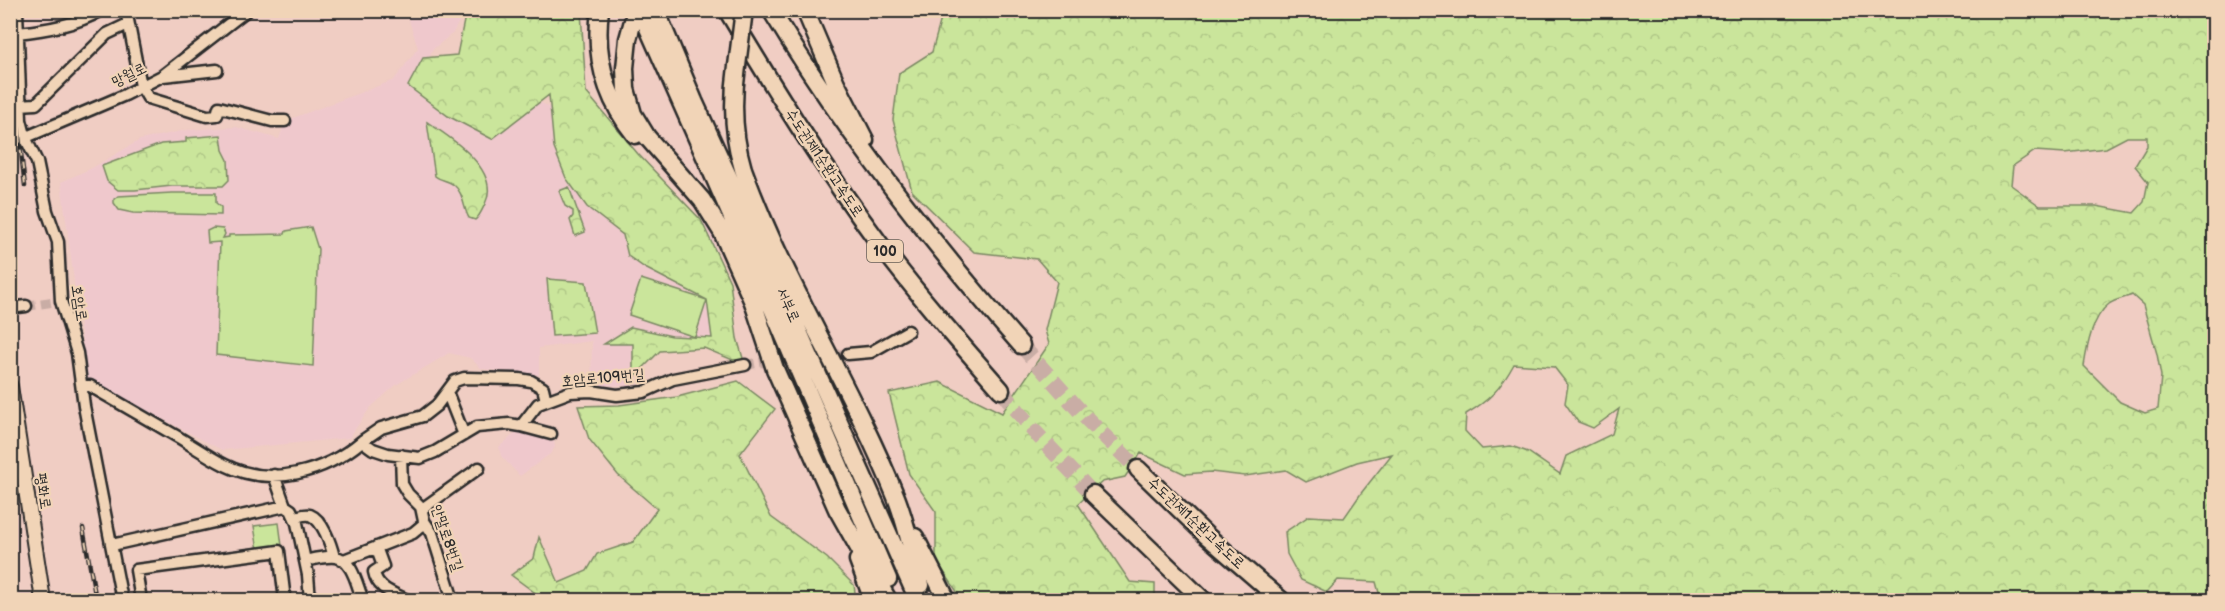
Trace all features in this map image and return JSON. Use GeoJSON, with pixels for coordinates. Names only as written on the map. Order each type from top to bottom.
{"type":"FeatureCollection","features":[{"type":"Feature","properties":{"kind":"highway"},"geometry":{"type":"LineString","coordinates":[[600,10],[598,28],[602,69],[615,106],[635,135],[686,183]]}},
{"type":"Feature","properties":{"kind":"highway"},"geometry":{"type":"LineString","coordinates":[[638,10],[630,31],[625,76],[627,96],[633,114],[647,137],[702,200],[722,232],[753,302],[775,369],[837,509],[873,600]]}},
{"type":"Feature","properties":{"kind":"highway","name":"서부로"},"geometry":{"type":"LineString","coordinates":[[638,10],[769,302],[898,600]]}},
{"type":"Feature","properties":{"kind":"highway","name":"서부로"},"geometry":{"type":"LineString","coordinates":[[656,10],[694,101],[918,600]]}},
{"type":"Feature","properties":{"kind":"highway","name":"수도권제1순환고속도로"},"geometry":{"type":"LineString","coordinates":[[727,10],[828,173],[878,242],[939,319],[1001,390]]}},
{"type":"Feature","properties":{"kind":"highway"},"geometry":{"type":"LineString","coordinates":[[744,10],[734,95],[738,147],[745,175],[800,300],[842,378],[897,499],[947,600]]}},
{"type":"Feature","properties":{"kind":"highway","name":"100"},"geometry":{"type":"LineString","coordinates":[[771,10],[841,121],[929,238],[1021,345]]}},
{"type":"Feature","properties":{"kind":"highway"},"geometry":{"type":"LineString","coordinates":[[805,10],[836,83],[884,178]]}},
{"type":"Feature","properties":{"kind":"highway","name":"수도권제1순환고속도로"},"geometry":{"type":"LineString","coordinates":[[1138,469],[1207,536],[1281,600]]}},
{"type":"Feature","properties":{"kind":"highway"},"geometry":{"type":"LineString","coordinates":[[1093,494],[1203,600]]}},
{"type":"Feature","properties":{"kind":"highway"},"geometry":{"type":"LineString","coordinates":[[897,499],[925,600]]}},
{"type":"Feature","properties":{"kind":"highway"},"geometry":{"type":"LineString","coordinates":[[837,509],[888,600]]}},
{"type":"Feature","properties":{"kind":"main road","name":"평화로"},"geometry":{"type":"LineString","coordinates":[[10,386],[16,463],[43,600]]}},
{"type":"Feature","properties":{"kind":"street","name":"호암로"},"geometry":{"type":"LineString","coordinates":[[17,10],[19,105],[26,139],[37,162],[47,211],[58,242],[60,301],[77,353],[84,406],[122,600]]}},
{"type":"Feature","properties":{"kind":"street"},"geometry":{"type":"LineString","coordinates":[[126,10],[141,86],[148,98],[207,116],[217,116],[219,108],[272,121],[285,121]]}},
{"type":"Feature","properties":{"kind":"street","name":"망월로"},"geometry":{"type":"LineString","coordinates":[[10,144],[26,139],[162,76],[247,10]]}},
{"type":"Feature","properties":{"kind":"street"},"geometry":{"type":"LineString","coordinates":[[17,33],[66,25],[88,18],[100,11]]}},
{"type":"Feature","properties":{"kind":"street"},"geometry":{"type":"LineString","coordinates":[[19,105],[36,104],[107,33],[128,24]]}},
{"type":"Feature","properties":{"kind":"street"},"geometry":{"type":"LineString","coordinates":[[162,76],[217,70]]}},
{"type":"Feature","properties":{"kind":"street"},"geometry":{"type":"LineString","coordinates":[[10,308],[26,306]]}},
{"type":"Feature","properties":{"kind":"street"},"geometry":{"type":"LineString","coordinates":[[848,354],[871,352],[908,332]]}},
{"type":"Feature","properties":{"kind":"street","name":"호암로109번길"},"geometry":{"type":"LineString","coordinates":[[521,426],[538,404],[570,392],[617,395],[644,392],[672,379],[745,366]]}},
{"type":"Feature","properties":{"kind":"street"},"geometry":{"type":"LineString","coordinates":[[82,386],[90,386],[226,465],[254,473],[274,475],[304,472],[321,467],[346,455],[381,428],[423,416],[437,405],[455,381],[464,378],[519,379],[543,388],[546,401]]}},
{"type":"Feature","properties":{"kind":"street"},"geometry":{"type":"LineString","coordinates":[[447,392],[464,435]]}},
{"type":"Feature","properties":{"kind":"street"},"geometry":{"type":"LineString","coordinates":[[362,441],[373,449],[420,458],[435,452],[477,427],[521,426],[551,434]]}},
{"type":"Feature","properties":{"kind":"street","name":"안말로8번길"},"geometry":{"type":"LineString","coordinates":[[401,455],[402,484],[422,509],[448,586],[443,600]]}},
{"type":"Feature","properties":{"kind":"street"},"geometry":{"type":"LineString","coordinates":[[422,509],[479,468]]}},
{"type":"Feature","properties":{"kind":"street"},"geometry":{"type":"LineString","coordinates":[[274,475],[285,506]]}},
{"type":"Feature","properties":{"kind":"street"},"geometry":{"type":"LineString","coordinates":[[112,545],[285,506],[290,508],[295,517],[305,561],[310,600]]}},
{"type":"Feature","properties":{"kind":"street"},"geometry":{"type":"LineString","coordinates":[[295,517],[307,514],[320,524],[339,559],[349,567],[363,600]]}},
{"type":"Feature","properties":{"kind":"street"},"geometry":{"type":"LineString","coordinates":[[305,561],[339,559],[413,533],[425,523]]}},
{"type":"Feature","properties":{"kind":"street"},"geometry":{"type":"LineString","coordinates":[[376,547],[383,566],[374,572],[376,581],[385,589],[407,600]]}},
{"type":"Feature","properties":{"kind":"street"},"geometry":{"type":"LineString","coordinates":[[141,600],[136,570],[279,551],[285,600]]}},
{"type":"Feature","properties":{"kind":"street"},"geometry":{"type":"LineString","coordinates":[[448,586],[453,600]]}},
{"type":"Feature","properties":{"kind":"shaded area"},"geometry":{"type":"Polygon","coordinates":[[[406,11],[461,11],[461,18],[453,33],[432,50],[420,87],[481,134],[535,100],[570,117],[661,190],[709,225],[720,262],[713,345],[657,348],[630,386],[591,385],[592,341],[539,348],[539,375],[482,369],[470,358],[449,353],[396,385],[370,408],[349,438],[222,450],[87,380],[61,182],[92,168],[140,140],[186,130],[236,127],[279,139],[285,121],[394,80],[418,48],[406,11]]]}},
{"type":"Feature","properties":{"kind":"shaded area"},"geometry":{"type":"Polygon","coordinates":[[[524,430],[546,435],[554,440],[555,447],[550,454],[520,476],[501,456],[499,447],[518,431],[524,430]]]}},
{"type":"Feature","properties":{"kind":"green space"},"geometry":{"type":"Polygon","coordinates":[[[466,11],[581,11],[586,92],[638,154],[701,220],[730,282],[737,338],[745,365],[704,348],[660,351],[633,378],[633,344],[604,344],[631,327],[672,336],[712,338],[707,300],[645,268],[628,256],[623,235],[587,207],[566,178],[554,148],[549,95],[492,139],[448,116],[408,86],[423,58],[457,55],[466,11]]]}},
{"type":"Feature","properties":{"kind":"green space"},"geometry":{"type":"Polygon","coordinates":[[[932,11],[2214,11],[2214,600],[1381,600],[1376,582],[1338,580],[1327,592],[1301,580],[1287,554],[1285,532],[1309,516],[1344,518],[1392,454],[1357,462],[1306,482],[1286,470],[1245,476],[1211,472],[1185,474],[1141,453],[1125,477],[1102,482],[1078,504],[1130,582],[1155,584],[1155,600],[959,600],[956,590],[936,560],[936,512],[909,474],[889,393],[940,382],[1002,413],[1049,344],[1045,330],[1057,282],[1037,259],[974,252],[912,191],[893,120],[899,73],[932,52],[942,15],[932,11]],[[2127,137],[2106,148],[2065,153],[2035,151],[2013,166],[2011,185],[2040,206],[2096,206],[2134,213],[2144,202],[2148,182],[2135,166],[2147,146],[2147,137],[2127,137]],[[2132,295],[2111,302],[2103,310],[2094,324],[2084,366],[2120,402],[2145,413],[2158,409],[2161,376],[2143,305],[2132,295]],[[1514,364],[1499,387],[1482,404],[1466,414],[1465,431],[1482,449],[1511,446],[1528,452],[1560,474],[1566,456],[1612,434],[1619,409],[1593,428],[1578,422],[1565,403],[1568,385],[1554,367],[1514,364]]]}},
{"type":"Feature","properties":{"kind":"green space"},"geometry":{"type":"Polygon","coordinates":[[[427,122],[471,156],[486,179],[488,191],[485,204],[475,220],[469,218],[457,188],[452,183],[435,176],[427,122]]]}},
{"type":"Feature","properties":{"kind":"green space"},"geometry":{"type":"Polygon","coordinates":[[[221,135],[223,150],[228,160],[229,180],[223,186],[172,186],[118,190],[107,181],[102,166],[161,144],[186,142],[186,138],[221,135]]]}},
{"type":"Feature","properties":{"kind":"green space"},"geometry":{"type":"Polygon","coordinates":[[[569,187],[585,232],[575,236],[570,220],[573,211],[565,206],[559,191],[569,187]]]}},
{"type":"Feature","properties":{"kind":"green space"},"geometry":{"type":"Polygon","coordinates":[[[216,193],[216,203],[221,207],[221,215],[133,213],[119,210],[114,203],[114,199],[118,196],[216,193]]]}},
{"type":"Feature","properties":{"kind":"green space"},"geometry":{"type":"Polygon","coordinates":[[[311,227],[318,249],[313,366],[216,355],[220,242],[208,243],[207,231],[213,228],[223,229],[225,234],[223,238],[229,235],[285,234],[286,231],[311,227]]]}},
{"type":"Feature","properties":{"kind":"green space"},"geometry":{"type":"Polygon","coordinates":[[[547,279],[586,282],[595,333],[552,336],[547,279]]]}},
{"type":"Feature","properties":{"kind":"green space"},"geometry":{"type":"Polygon","coordinates":[[[641,279],[707,300],[695,337],[629,315],[641,279]]]}},
{"type":"Feature","properties":{"kind":"green space"},"geometry":{"type":"Polygon","coordinates":[[[738,381],[775,409],[740,454],[771,517],[827,558],[854,585],[856,600],[545,600],[511,575],[534,558],[539,537],[559,583],[587,571],[597,554],[633,542],[657,509],[618,475],[589,439],[578,406],[619,405],[677,397],[738,381]]]}},
{"type":"Feature","properties":{"kind":"green space"},"geometry":{"type":"Polygon","coordinates":[[[279,523],[282,546],[258,550],[254,526],[279,523]]]}},
{"type":"Feature","properties":{"kind":"tunnel"},"geometry":{"type":"LineString","coordinates":[[26,306],[58,301]]}},
{"type":"Feature","properties":{"kind":"tunnel"},"geometry":{"type":"LineString","coordinates":[[1021,345],[1087,419],[1138,469]]}},
{"type":"Feature","properties":{"kind":"tunnel"},"geometry":{"type":"LineString","coordinates":[[745,365],[792,357],[848,354]]}},
{"type":"Feature","properties":{"kind":"tunnel"},"geometry":{"type":"LineString","coordinates":[[1001,390],[1033,430],[1093,494]]}},
{"type":"Feature","properties":{"kind":"railway"},"geometry":{"type":"LineString","coordinates":[[11,10],[17,120],[25,186]]}},
{"type":"Feature","properties":{"kind":"railway"},"geometry":{"type":"LineString","coordinates":[[83,528],[96,600]]}}]}
